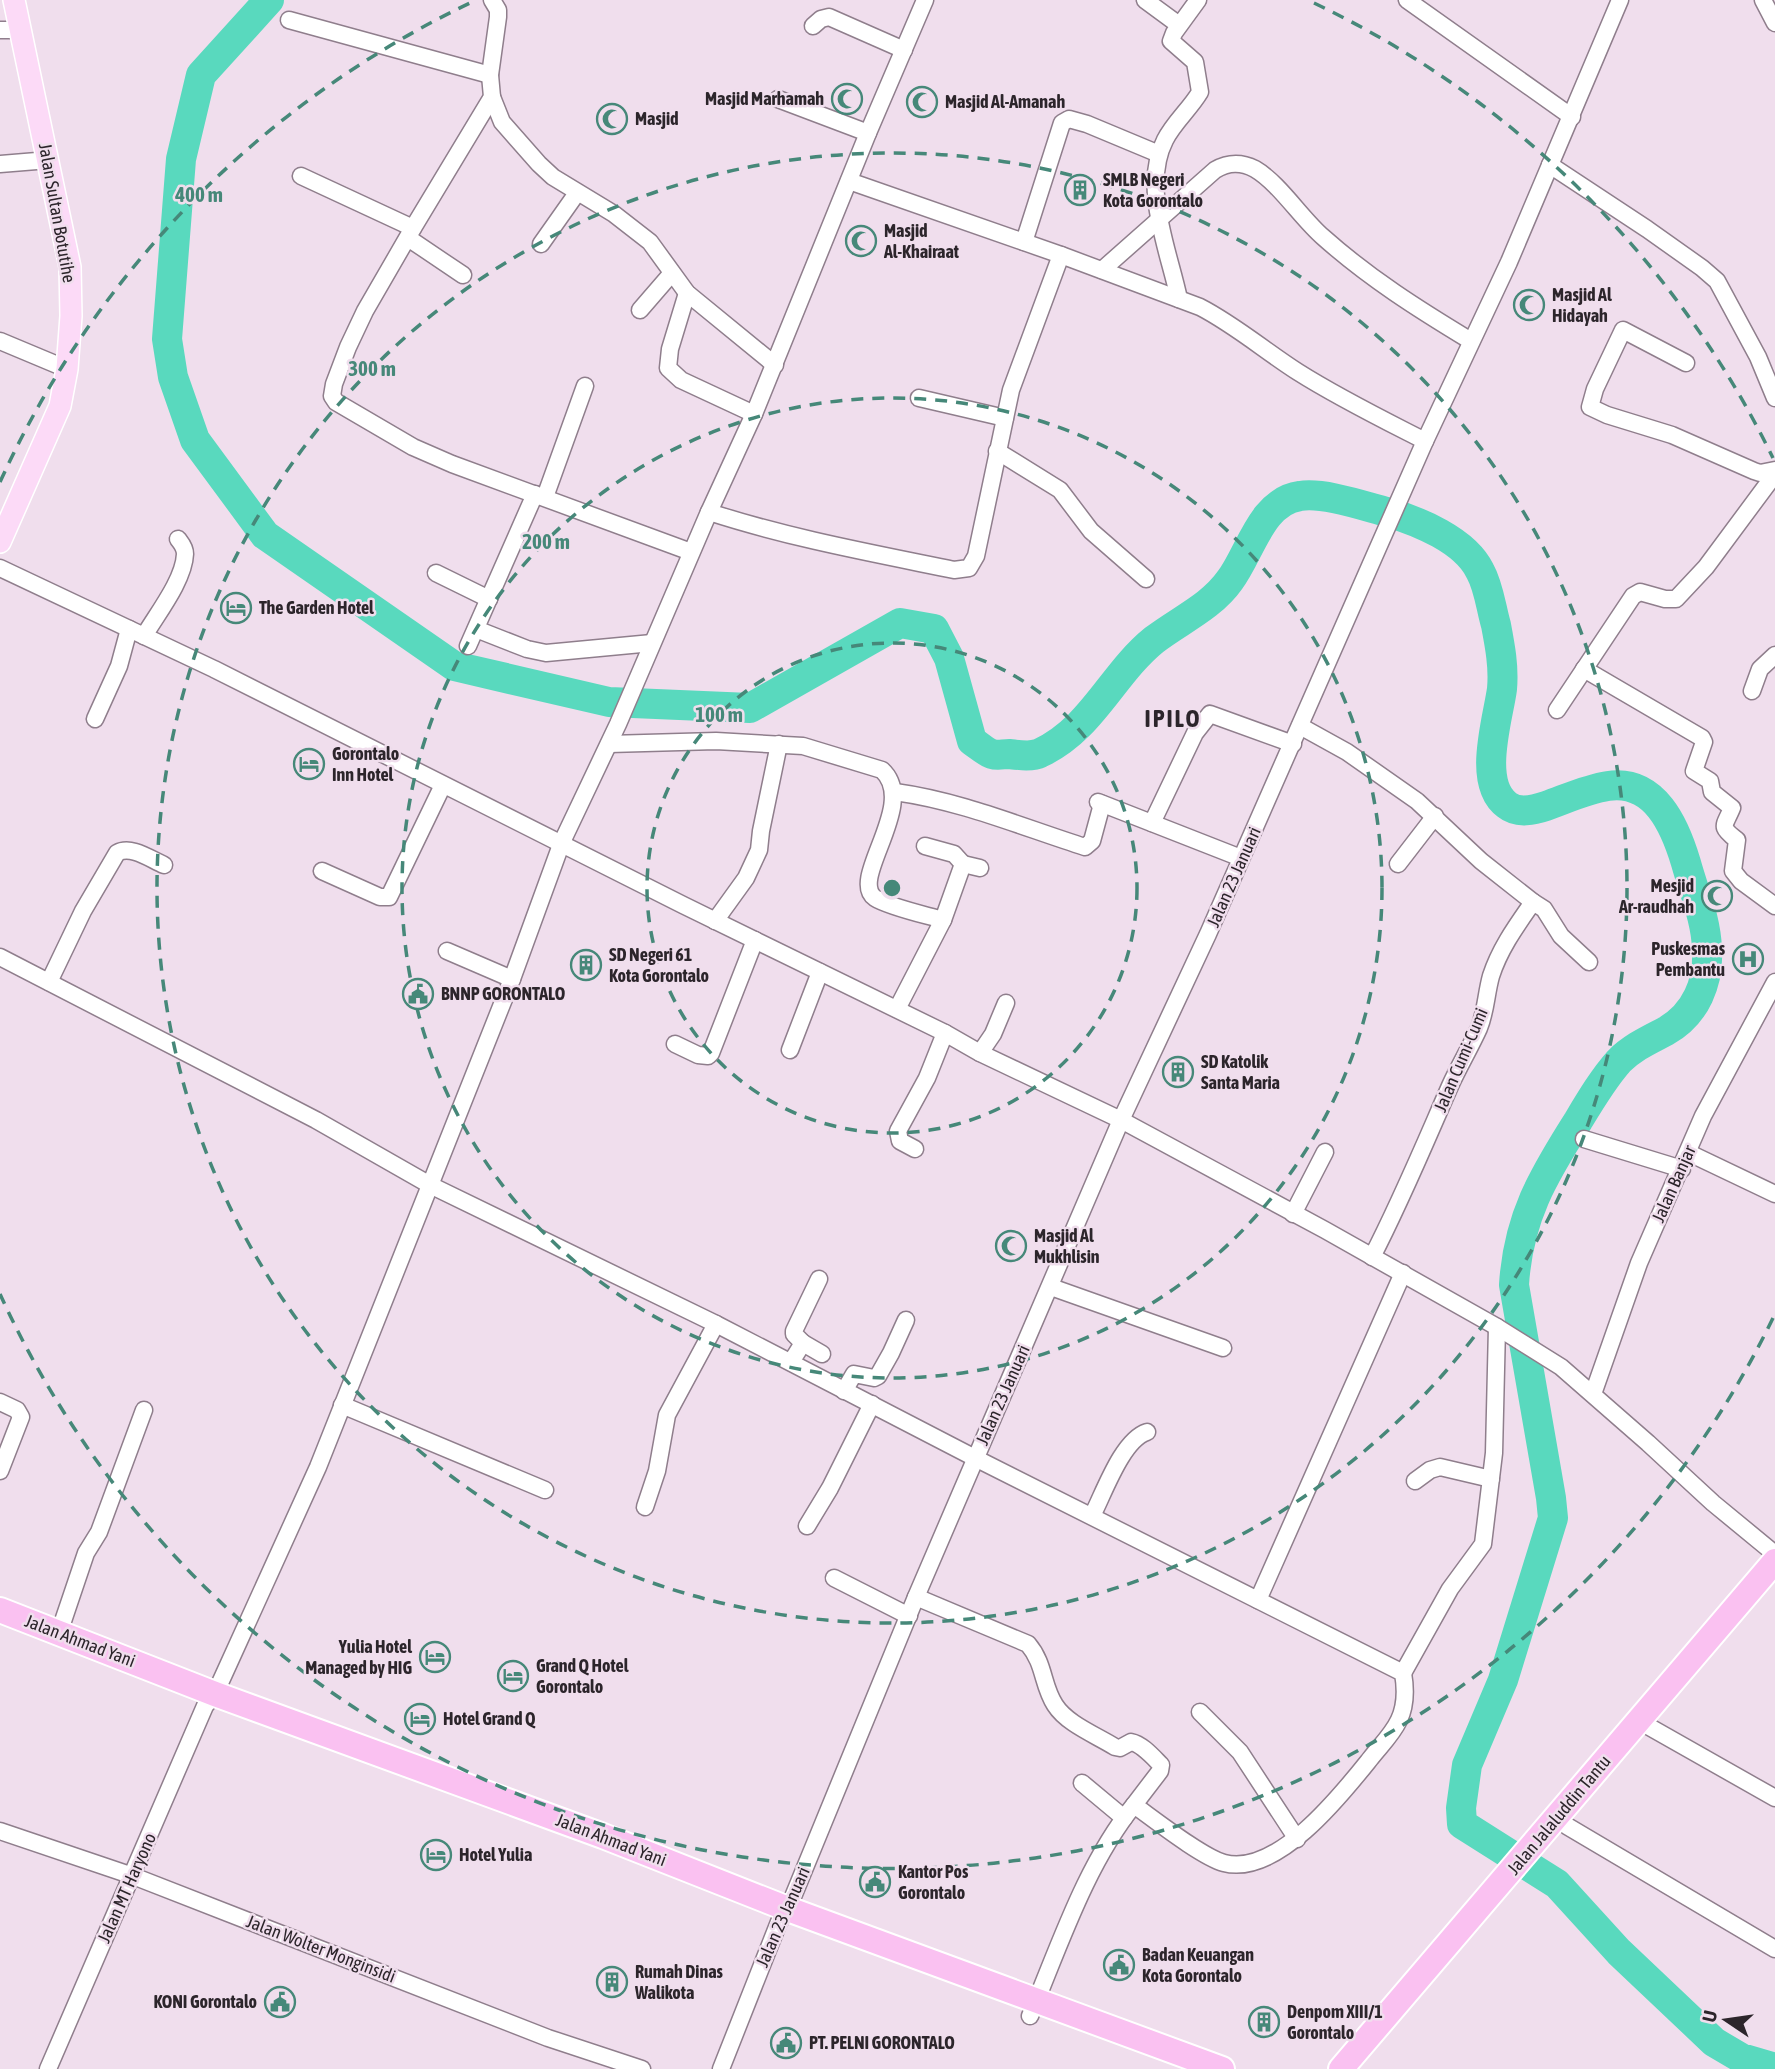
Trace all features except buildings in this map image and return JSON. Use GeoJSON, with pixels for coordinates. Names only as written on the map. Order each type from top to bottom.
{"type":"FeatureCollection","features":[{"type":"Feature","properties":{"kind":"highway","name":"Jalan Jalaluddin Tantu"},"geometry":{"type":"LineString","coordinates":[[1341,2069],[1775,1561]]}},
{"type":"Feature","properties":{"kind":"highway","name":"Jalan Ahmad Yani"},"geometry":{"type":"LineString","coordinates":[[0,1610],[59,1633],[100,1657]]}},
{"type":"Feature","properties":{"kind":"highway","name":"Jalan Ahmad Yani"},"geometry":{"type":"LineString","coordinates":[[0,1626],[100,1657],[640,1858],[784,1916],[1034,2009],[1222,2069]]}},
{"type":"Feature","properties":{"kind":"highway","name":"Jalan Ahmad Yani"},"geometry":{"type":"LineString","coordinates":[[1034,2009],[1174,2069]]}},
{"type":"Feature","properties":{"kind":"main road","name":"Jalan Sultan Botutihe"},"geometry":{"type":"LineString","coordinates":[[0,542],[60,406],[67,369],[71,316],[70,267],[49,160],[10,30],[14,0]]}},
{"type":"Feature","properties":{"kind":"street","name":"Jalan MT Haryono"},"geometry":{"type":"LineString","coordinates":[[48,2069],[210,1700],[318,1467],[512,979],[562,842],[618,724],[691,552],[754,414],[925,0]]}},
{"type":"Feature","properties":{"kind":"street"},"geometry":{"type":"LineString","coordinates":[[1144,0],[1179,25]]}},
{"type":"Feature","properties":{"kind":"street"},"geometry":{"type":"LineString","coordinates":[[1179,299],[1158,220],[1157,181],[1159,154],[1171,128],[1200,92],[1195,62],[1171,41],[1179,25],[1198,0]]}},
{"type":"Feature","properties":{"kind":"street"},"geometry":{"type":"LineString","coordinates":[[1407,0],[1572,117]]}},
{"type":"Feature","properties":{"kind":"street","name":"Jalan 23 Januari"},"geometry":{"type":"LineString","coordinates":[[721,2069],[881,1680],[1121,1120],[1293,744],[1425,441],[1509,261],[1620,0]]}},
{"type":"Feature","properties":{"kind":"street"},"geometry":{"type":"LineString","coordinates":[[1763,0],[1775,23]]}},
{"type":"Feature","properties":{"kind":"street"},"geometry":{"type":"LineString","coordinates":[[498,1],[498,29],[490,75],[492,97],[502,122],[553,177],[614,214],[650,242],[687,293],[775,365]]}},
{"type":"Feature","properties":{"kind":"street"},"geometry":{"type":"LineString","coordinates":[[813,26],[821,19],[829,17],[904,50]]}},
{"type":"Feature","properties":{"kind":"street"},"geometry":{"type":"LineString","coordinates":[[289,20],[490,75]]}},
{"type":"Feature","properties":{"kind":"street"},"geometry":{"type":"LineString","coordinates":[[492,97],[365,312],[348,347],[332,396],[335,402],[413,447],[452,464],[691,552]]}},
{"type":"Feature","properties":{"kind":"street"},"geometry":{"type":"LineString","coordinates":[[778,99],[868,133]]}},
{"type":"Feature","properties":{"kind":"street"},"geometry":{"type":"LineString","coordinates":[[1024,242],[1062,123],[1069,119],[1087,124],[1159,154]]}},
{"type":"Feature","properties":{"kind":"street"},"geometry":{"type":"LineString","coordinates":[[0,164],[49,160]]}},
{"type":"Feature","properties":{"kind":"street"},"geometry":{"type":"LineString","coordinates":[[1102,270],[1214,170],[1225,164],[1243,164],[1269,181],[1321,235],[1380,285],[1471,341]]}},
{"type":"Feature","properties":{"kind":"street"},"geometry":{"type":"LineString","coordinates":[[1550,165],[1647,229],[1717,281],[1759,357],[1775,398]]}},
{"type":"Feature","properties":{"kind":"street"},"geometry":{"type":"LineString","coordinates":[[301,176],[410,233],[463,275]]}},
{"type":"Feature","properties":{"kind":"street"},"geometry":{"type":"LineString","coordinates":[[849,181],[1102,270],[1219,317],[1299,372],[1378,419],[1425,441]]}},
{"type":"Feature","properties":{"kind":"street"},"geometry":{"type":"LineString","coordinates":[[541,244],[578,193]]}},
{"type":"Feature","properties":{"kind":"street"},"geometry":{"type":"LineString","coordinates":[[709,512],[804,539],[965,570],[973,564],[976,556],[1004,418],[1019,365],[1061,255]]}},
{"type":"Feature","properties":{"kind":"street"},"geometry":{"type":"LineString","coordinates":[[640,310],[672,273]]}},
{"type":"Feature","properties":{"kind":"street"},"geometry":{"type":"LineString","coordinates":[[687,293],[670,349],[668,368],[681,380],[754,414]]}},
{"type":"Feature","properties":{"kind":"street"},"geometry":{"type":"LineString","coordinates":[[1686,363],[1623,330],[1595,389],[1590,407],[1672,436],[1754,471],[1775,472]]}},
{"type":"Feature","properties":{"kind":"street"},"geometry":{"type":"LineString","coordinates":[[0,341],[67,369]]}},
{"type":"Feature","properties":{"kind":"street"},"geometry":{"type":"LineString","coordinates":[[468,646],[540,496],[586,386]]}},
{"type":"Feature","properties":{"kind":"street"},"geometry":{"type":"LineString","coordinates":[[919,398],[1004,418]]}},
{"type":"Feature","properties":{"kind":"street"},"geometry":{"type":"LineString","coordinates":[[997,451],[1060,490],[1091,531],[1146,579]]}},
{"type":"Feature","properties":{"kind":"street"},"geometry":{"type":"LineString","coordinates":[[1557,710],[1633,596],[1640,592],[1676,599],[1706,567],[1775,472]]}},
{"type":"Feature","properties":{"kind":"street"},"geometry":{"type":"LineString","coordinates":[[95,719],[136,633],[172,592],[185,553],[178,538]]}},
{"type":"Feature","properties":{"kind":"street"},"geometry":{"type":"LineString","coordinates":[[0,568],[562,842],[980,1053],[1121,1120],[1403,1273],[1561,1367],[1713,1503],[1775,1554]]}},
{"type":"Feature","properties":{"kind":"street"},"geometry":{"type":"LineString","coordinates":[[436,573],[489,599]]}},
{"type":"Feature","properties":{"kind":"street"},"geometry":{"type":"LineString","coordinates":[[476,629],[527,649],[546,653],[652,643]]}},
{"type":"Feature","properties":{"kind":"street"},"geometry":{"type":"LineString","coordinates":[[1752,691],[1760,669],[1775,654]]}},
{"type":"Feature","properties":{"kind":"street"},"geometry":{"type":"LineString","coordinates":[[1584,669],[1702,738],[1704,742],[1694,771],[1710,781],[1712,792],[1732,808],[1723,826],[1724,830],[1737,840],[1733,871],[1741,881],[1775,906]]}},
{"type":"Feature","properties":{"kind":"street"},"geometry":{"type":"LineString","coordinates":[[1152,823],[1195,733],[1210,714],[1293,744]]}},
{"type":"Feature","properties":{"kind":"street"},"geometry":{"type":"LineString","coordinates":[[1300,726],[1367,765],[1435,816],[1481,861],[1544,909],[1561,936],[1589,962]]}},
{"type":"Feature","properties":{"kind":"street"},"geometry":{"type":"LineString","coordinates":[[609,744],[716,741],[779,744],[814,748],[883,770],[889,776],[895,792],[868,887],[876,898],[943,920]]}},
{"type":"Feature","properties":{"kind":"street"},"geometry":{"type":"LineString","coordinates":[[715,921],[746,878],[759,850],[779,744]]}},
{"type":"Feature","properties":{"kind":"street"},"geometry":{"type":"LineString","coordinates":[[322,871],[380,897],[390,897],[443,785]]}},
{"type":"Feature","properties":{"kind":"street"},"geometry":{"type":"LineString","coordinates":[[895,792],[968,806],[1010,823],[1085,847],[1092,842],[1100,803],[1241,858]]}},
{"type":"Feature","properties":{"kind":"street"},"geometry":{"type":"LineString","coordinates":[[1398,864],[1435,816]]}},
{"type":"Feature","properties":{"kind":"street"},"geometry":{"type":"LineString","coordinates":[[925,845],[954,854],[963,864],[980,868]]}},
{"type":"Feature","properties":{"kind":"street"},"geometry":{"type":"LineString","coordinates":[[49,982],[83,911],[117,853],[130,850],[164,865]]}},
{"type":"Feature","properties":{"kind":"street"},"geometry":{"type":"LineString","coordinates":[[897,1009],[943,920],[963,864]]}},
{"type":"Feature","properties":{"kind":"street","name":"Jalan Cumi-Cumi"},"geometry":{"type":"LineString","coordinates":[[1372,1257],[1478,1031],[1491,977],[1502,951],[1533,902]]}},
{"type":"Feature","properties":{"kind":"street"},"geometry":{"type":"LineString","coordinates":[[675,1044],[698,1055],[708,1056],[755,940]]}},
{"type":"Feature","properties":{"kind":"street"},"geometry":{"type":"LineString","coordinates":[[447,951],[512,979]]}},
{"type":"Feature","properties":{"kind":"street"},"geometry":{"type":"LineString","coordinates":[[0,957],[316,1120],[430,1185],[716,1324],[975,1458],[1403,1673]]}},
{"type":"Feature","properties":{"kind":"street"},"geometry":{"type":"LineString","coordinates":[[790,1051],[820,972]]}},
{"type":"Feature","properties":{"kind":"street","name":"Jalan Banjar"},"geometry":{"type":"LineString","coordinates":[[1593,1395],[1627,1292],[1719,1083],[1775,982]]}},
{"type":"Feature","properties":{"kind":"street"},"geometry":{"type":"LineString","coordinates":[[980,1053],[993,1034],[1006,1003]]}},
{"type":"Feature","properties":{"kind":"street"},"geometry":{"type":"LineString","coordinates":[[1760,1006],[1775,1015]]}},
{"type":"Feature","properties":{"kind":"street"},"geometry":{"type":"LineString","coordinates":[[915,1149],[900,1141],[898,1131],[927,1079],[945,1033]]}},
{"type":"Feature","properties":{"kind":"street"},"geometry":{"type":"LineString","coordinates":[[1584,1139],[1682,1169]]}},
{"type":"Feature","properties":{"kind":"street"},"geometry":{"type":"LineString","coordinates":[[1293,1214],[1325,1152]]}},
{"type":"Feature","properties":{"kind":"street"},"geometry":{"type":"LineString","coordinates":[[1689,1153],[1775,1194]]}},
{"type":"Feature","properties":{"kind":"street"},"geometry":{"type":"LineString","coordinates":[[1258,1600],[1403,1273]]}},
{"type":"Feature","properties":{"kind":"street"},"geometry":{"type":"LineString","coordinates":[[819,1279],[794,1334],[822,1354]]}},
{"type":"Feature","properties":{"kind":"street"},"geometry":{"type":"LineString","coordinates":[[1051,1287],[1223,1348]]}},
{"type":"Feature","properties":{"kind":"street"},"geometry":{"type":"LineString","coordinates":[[844,1391],[854,1374],[874,1378],[878,1376],[906,1320]]}},
{"type":"Feature","properties":{"kind":"street"},"geometry":{"type":"LineString","coordinates":[[645,1507],[657,1471],[667,1415],[716,1324]]}},
{"type":"Feature","properties":{"kind":"street"},"geometry":{"type":"LineString","coordinates":[[1082,1783],[1208,1855],[1225,1863],[1238,1864],[1261,1860],[1297,1839],[1340,1797],[1391,1734],[1404,1705],[1403,1673],[1450,1589],[1483,1544],[1494,1453],[1500,1329]]}},
{"type":"Feature","properties":{"kind":"street"},"geometry":{"type":"LineString","coordinates":[[791,1362],[803,1343]]}},
{"type":"Feature","properties":{"kind":"street"},"geometry":{"type":"LineString","coordinates":[[0,1402],[17,1410],[21,1417],[0,1471]]}},
{"type":"Feature","properties":{"kind":"street"},"geometry":{"type":"LineString","coordinates":[[342,1405],[545,1490]]}},
{"type":"Feature","properties":{"kind":"street"},"geometry":{"type":"LineString","coordinates":[[807,1526],[830,1488],[872,1405]]}},
{"type":"Feature","properties":{"kind":"street"},"geometry":{"type":"LineString","coordinates":[[59,1633],[86,1553],[99,1532],[144,1410]]}},
{"type":"Feature","properties":{"kind":"street"},"geometry":{"type":"LineString","coordinates":[[1092,1516],[1124,1452],[1140,1434],[1147,1432]]}},
{"type":"Feature","properties":{"kind":"street"},"geometry":{"type":"LineString","coordinates":[[1415,1480],[1440,1467],[1491,1479]]}},
{"type":"Feature","properties":{"kind":"street"},"geometry":{"type":"LineString","coordinates":[[834,1578],[909,1616]]}},
{"type":"Feature","properties":{"kind":"street"},"geometry":{"type":"LineString","coordinates":[[916,1597],[1028,1644],[1038,1655],[1055,1706],[1065,1716],[1115,1747],[1136,1743],[1161,1765],[1160,1771],[1112,1834],[1034,2009]]}},
{"type":"Feature","properties":{"kind":"street"},"geometry":{"type":"LineString","coordinates":[[1200,1712],[1240,1752],[1297,1839]]}},
{"type":"Feature","properties":{"kind":"street"},"geometry":{"type":"LineString","coordinates":[[1639,1721],[1775,1798]]}},
{"type":"Feature","properties":{"kind":"street"},"geometry":{"type":"LineString","coordinates":[[1567,1826],[1775,1948]]}},
{"type":"Feature","properties":{"kind":"street","name":"Jalan Wolter Monginsidi"},"geometry":{"type":"LineString","coordinates":[[0,1831],[133,1876],[548,2038],[642,2069]]}},
{"type":"Feature","properties":{"kind":"waterway"},"geometry":{"type":"LineString","coordinates":[[269,0],[201,75],[181,159],[167,339],[173,377],[195,440],[265,535],[454,666],[609,702],[750,708],[900,623],[934,629],[949,658],[972,741],[994,755],[1033,755],[1058,743],[1074,730],[1139,654],[1222,590],[1258,530],[1275,508],[1300,496],[1320,496],[1387,512],[1426,526],[1464,550],[1480,571],[1496,625],[1502,665],[1502,689],[1491,767],[1498,795],[1507,805],[1516,810],[1531,810],[1592,789],[1624,786],[1638,790],[1660,808],[1676,834],[1699,906],[1706,938],[1706,973],[1699,996],[1685,1016],[1666,1031],[1624,1056],[1602,1083],[1543,1179],[1527,1218],[1516,1261],[1514,1285],[1553,1518],[1503,1680],[1467,1765],[1461,1808],[1462,1824],[1557,1884],[1619,1952],[1714,2042],[1741,2058],[1775,2068]]}},
{"type":"Feature","properties":{"kind":"place","name":"Masjid Marhamah"},"geometry":{"type":"Point","coordinates":[847,99]}},
{"type":"Feature","properties":{"kind":"place","name":"Masjid Al-Amanah"},"geometry":{"type":"Point","coordinates":[922,102]}},
{"type":"Feature","properties":{"kind":"place","name":"Masjid"},"geometry":{"type":"Point","coordinates":[612,119]}},
{"type":"Feature","properties":{"kind":"place","name":"SMLB Negeri Kota Gorontalo"},"geometry":{"type":"Point","coordinates":[1080,190]}},
{"type":"Feature","properties":{"kind":"place","name":"Masjid Al-Khairaat"},"geometry":{"type":"Point","coordinates":[861,241]}},
{"type":"Feature","properties":{"kind":"place","name":"Masjid Al Hidayah"},"geometry":{"type":"Point","coordinates":[1529,305]}},
{"type":"Feature","properties":{"kind":"place","name":"The Garden Hotel"},"geometry":{"type":"Point","coordinates":[236,608]}},
{"type":"Feature","properties":{"kind":"place","name":"Gorontalo Inn Hotel"},"geometry":{"type":"Point","coordinates":[309,764]}},
{"type":"Feature","properties":{"kind":"place","name":"Mesjid Ar-raudhah"},"geometry":{"type":"Point","coordinates":[1717,896]}},
{"type":"Feature","properties":{"kind":"place","name":"Puskesmas Pembantu"},"geometry":{"type":"Point","coordinates":[1748,959]}},
{"type":"Feature","properties":{"kind":"place","name":"SD Negeri 61 Kota Gorontalo"},"geometry":{"type":"Point","coordinates":[586,965]}},
{"type":"Feature","properties":{"kind":"place","name":"BNNP GORONTALO"},"geometry":{"type":"Point","coordinates":[418,994]}},
{"type":"Feature","properties":{"kind":"place","name":"SD Katolik Santa Maria"},"geometry":{"type":"Point","coordinates":[1178,1072]}},
{"type":"Feature","properties":{"kind":"place","name":"Masjid Al Mukhlisin"},"geometry":{"type":"Point","coordinates":[1011,1246]}},
{"type":"Feature","properties":{"kind":"place","name":"Yulia Hotel Managed by HIG"},"geometry":{"type":"Point","coordinates":[435,1657]}},
{"type":"Feature","properties":{"kind":"place","name":"Grand Q Hotel Gorontalo"},"geometry":{"type":"Point","coordinates":[513,1676]}},
{"type":"Feature","properties":{"kind":"place","name":"Hotel Grand Q"},"geometry":{"type":"Point","coordinates":[420,1719]}},
{"type":"Feature","properties":{"kind":"place","name":"Hotel Yulia"},"geometry":{"type":"Point","coordinates":[436,1855]}},
{"type":"Feature","properties":{"kind":"place","name":"Kantor Pos Gorontalo"},"geometry":{"type":"Point","coordinates":[875,1882]}},
{"type":"Feature","properties":{"kind":"place","name":"Badan Keuangan Kota Gorontalo"},"geometry":{"type":"Point","coordinates":[1119,1965]}},
{"type":"Feature","properties":{"kind":"place","name":"Rumah Dinas Walikota"},"geometry":{"type":"Point","coordinates":[612,1982]}},
{"type":"Feature","properties":{"kind":"place","name":"KONI Gorontalo"},"geometry":{"type":"Point","coordinates":[280,2002]}},
{"type":"Feature","properties":{"kind":"place","name":"Denpom XIII/1 Gorontalo"},"geometry":{"type":"Point","coordinates":[1264,2022]}},
{"type":"Feature","properties":{"kind":"place","name":"PT. PELNI GORONTALO"},"geometry":{"type":"Point","coordinates":[786,2043]}},
{"type":"Feature","properties":{"kind":"district","name":"IPILO"},"geometry":{"type":"Point","coordinates":[1173,719]}}]}
